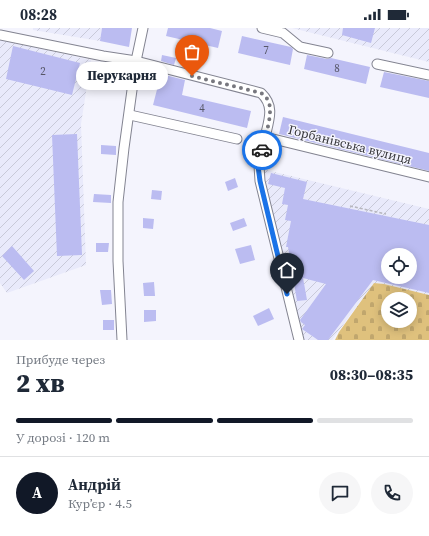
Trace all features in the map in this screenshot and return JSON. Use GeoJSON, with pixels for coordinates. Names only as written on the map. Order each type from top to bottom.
{"type":"FeatureCollection","features":[{"type":"Feature","properties":{"kind":"street"},"geometry":{"type":"LineString","coordinates":[[122,340],[118,261],[118,202],[136,61],[143,28]]}},
{"type":"Feature","properties":{"kind":"street"},"geometry":{"type":"LineString","coordinates":[[262,28],[283,33],[300,47],[328,54]]}},
{"type":"Feature","properties":{"kind":"street"},"geometry":{"type":"LineString","coordinates":[[0,35],[103,56],[136,61],[261,93],[267,99],[270,108],[270,115],[258,166],[260,181],[299,340]]}},
{"type":"Feature","properties":{"kind":"street"},"geometry":{"type":"LineString","coordinates":[[377,64],[429,75]]}},
{"type":"Feature","properties":{"kind":"street"},"geometry":{"type":"LineString","coordinates":[[130,115],[237,139]]}},
{"type":"Feature","properties":{"kind":"street","name":"Горбанівська вулиця"},"geometry":{"type":"LineString","coordinates":[[265,136],[429,178]]}},
{"type":"Feature","properties":{"kind":"path"},"geometry":{"type":"LineString","coordinates":[[237,139],[263,146]]}},
{"type":"Feature","properties":{"kind":"path"},"geometry":{"type":"LineString","coordinates":[[350,206],[386,214]]}},
{"type":"Feature","properties":{"kind":"shaded area"},"geometry":{"type":"Polygon","coordinates":[[[33,28],[102,28],[100,41],[33,30],[33,28]]]}},
{"type":"Feature","properties":{"kind":"shaded area"},"geometry":{"type":"Polygon","coordinates":[[[292,28],[429,28],[429,62],[292,28]]]}},
{"type":"Feature","properties":{"kind":"shaded area"},"geometry":{"type":"Polygon","coordinates":[[[0,40],[91,60],[81,124],[86,265],[7,293],[0,283],[0,40]]]}},
{"type":"Feature","properties":{"kind":"shaded area"},"geometry":{"type":"Polygon","coordinates":[[[262,169],[429,209],[429,295],[384,284],[417,284],[417,248],[381,248],[381,284],[374,283],[332,340],[302,340],[262,169]]]}},
{"type":"Feature","properties":{"kind":"green space"},"geometry":{"type":"Polygon","coordinates":[[[374,283],[417,292],[381,292],[381,328],[417,328],[417,292],[429,295],[429,340],[335,340],[339,332],[374,283]]]}},
{"type":"Feature","properties":{"kind":"building"},"geometry":{"type":"Polygon","coordinates":[[[102,28],[132,28],[129,47],[100,41],[102,28]]]}},
{"type":"Feature","properties":{"kind":"building"},"geometry":{"type":"Polygon","coordinates":[[[168,28],[210,28],[222,31],[218,48],[166,36],[168,28]]]}},
{"type":"Feature","properties":{"kind":"building"},"geometry":{"type":"Polygon","coordinates":[[[343,28],[375,28],[371,43],[342,35],[343,28]]]}},
{"type":"Feature","properties":{"kind":"building"},"geometry":{"type":"Polygon","coordinates":[[[242,36],[291,47],[293,49],[290,65],[238,53],[242,36]]]}},
{"type":"Feature","properties":{"kind":"building"},"geometry":{"type":"Polygon","coordinates":[[[13,46],[80,63],[72,95],[6,79],[13,46]]]}},
{"type":"Feature","properties":{"kind":"building"},"geometry":{"type":"Polygon","coordinates":[[[162,55],[176,58],[174,65],[161,61],[162,55]]]}},
{"type":"Feature","properties":{"kind":"building"},"geometry":{"type":"Polygon","coordinates":[[[307,55],[327,59],[331,58],[370,67],[366,84],[304,69],[307,55]]]}},
{"type":"Feature","properties":{"kind":"building"},"geometry":{"type":"Polygon","coordinates":[[[384,72],[429,81],[429,98],[380,87],[384,72]]]}},
{"type":"Feature","properties":{"kind":"building"},"geometry":{"type":"Polygon","coordinates":[[[161,74],[185,80],[182,95],[251,111],[247,128],[153,105],[161,74]]]}},
{"type":"Feature","properties":{"kind":"building"},"geometry":{"type":"Polygon","coordinates":[[[105,76],[112,77],[111,89],[104,88],[105,76]]]}},
{"type":"Feature","properties":{"kind":"building"},"geometry":{"type":"Polygon","coordinates":[[[283,117],[429,153],[429,171],[279,134],[283,117]]]}},
{"type":"Feature","properties":{"kind":"building"},"geometry":{"type":"Polygon","coordinates":[[[77,134],[82,255],[57,256],[52,135],[77,134]]]}},
{"type":"Feature","properties":{"kind":"building"},"geometry":{"type":"Polygon","coordinates":[[[101,145],[116,146],[116,155],[101,154],[101,145]]]}},
{"type":"Feature","properties":{"kind":"building"},"geometry":{"type":"Polygon","coordinates":[[[271,173],[307,182],[303,199],[429,225],[429,293],[390,284],[417,284],[417,248],[381,248],[381,282],[373,280],[328,340],[318,340],[302,329],[305,325],[300,320],[326,284],[303,278],[307,300],[297,301],[288,247],[286,247],[291,221],[285,220],[288,205],[282,204],[285,188],[268,184],[271,173]]]}},
{"type":"Feature","properties":{"kind":"building"},"geometry":{"type":"Polygon","coordinates":[[[235,178],[238,187],[228,191],[225,182],[235,178]]]}},
{"type":"Feature","properties":{"kind":"building"},"geometry":{"type":"Polygon","coordinates":[[[152,190],[162,191],[161,200],[151,199],[152,190]]]}},
{"type":"Feature","properties":{"kind":"building"},"geometry":{"type":"Polygon","coordinates":[[[94,194],[111,195],[111,203],[93,202],[94,194]]]}},
{"type":"Feature","properties":{"kind":"building"},"geometry":{"type":"Polygon","coordinates":[[[143,218],[154,219],[153,229],[143,228],[143,218]]]}},
{"type":"Feature","properties":{"kind":"building"},"geometry":{"type":"Polygon","coordinates":[[[244,218],[247,226],[233,231],[230,223],[244,218]]]}},
{"type":"Feature","properties":{"kind":"building"},"geometry":{"type":"Polygon","coordinates":[[[96,243],[109,243],[108,252],[96,252],[96,243]]]}},
{"type":"Feature","properties":{"kind":"building"},"geometry":{"type":"Polygon","coordinates":[[[251,245],[255,260],[240,264],[235,249],[251,245]]]}},
{"type":"Feature","properties":{"kind":"building"},"geometry":{"type":"Polygon","coordinates":[[[12,246],[34,271],[24,280],[2,256],[12,246]]]}},
{"type":"Feature","properties":{"kind":"building"},"geometry":{"type":"Polygon","coordinates":[[[154,282],[155,296],[144,296],[143,283],[154,282]]]}},
{"type":"Feature","properties":{"kind":"building"},"geometry":{"type":"Polygon","coordinates":[[[100,290],[111,290],[112,304],[102,305],[100,290]]]}},
{"type":"Feature","properties":{"kind":"building"},"geometry":{"type":"Polygon","coordinates":[[[269,308],[274,319],[258,326],[253,316],[269,308]]]}},
{"type":"Feature","properties":{"kind":"building"},"geometry":{"type":"Polygon","coordinates":[[[144,310],[156,310],[156,321],[144,322],[144,310]]]}},
{"type":"Feature","properties":{"kind":"building"},"geometry":{"type":"Polygon","coordinates":[[[103,320],[114,320],[114,330],[103,330],[103,320]]]}},
{"type":"Feature","properties":{"kind":"way so far"},"geometry":{"type":"LineString","coordinates":[[192,76],[261,93],[267,99],[270,108],[270,115],[262,150]]}},
{"type":"Feature","properties":{"kind":"place","name":"Перукарня"},"geometry":{"type":"Point","coordinates":[192,76]}},
{"type":"Feature","properties":{"kind":"route"},"geometry":{"type":"LineString","coordinates":[[262,150],[258,166],[260,181],[287,294]]}}]}
